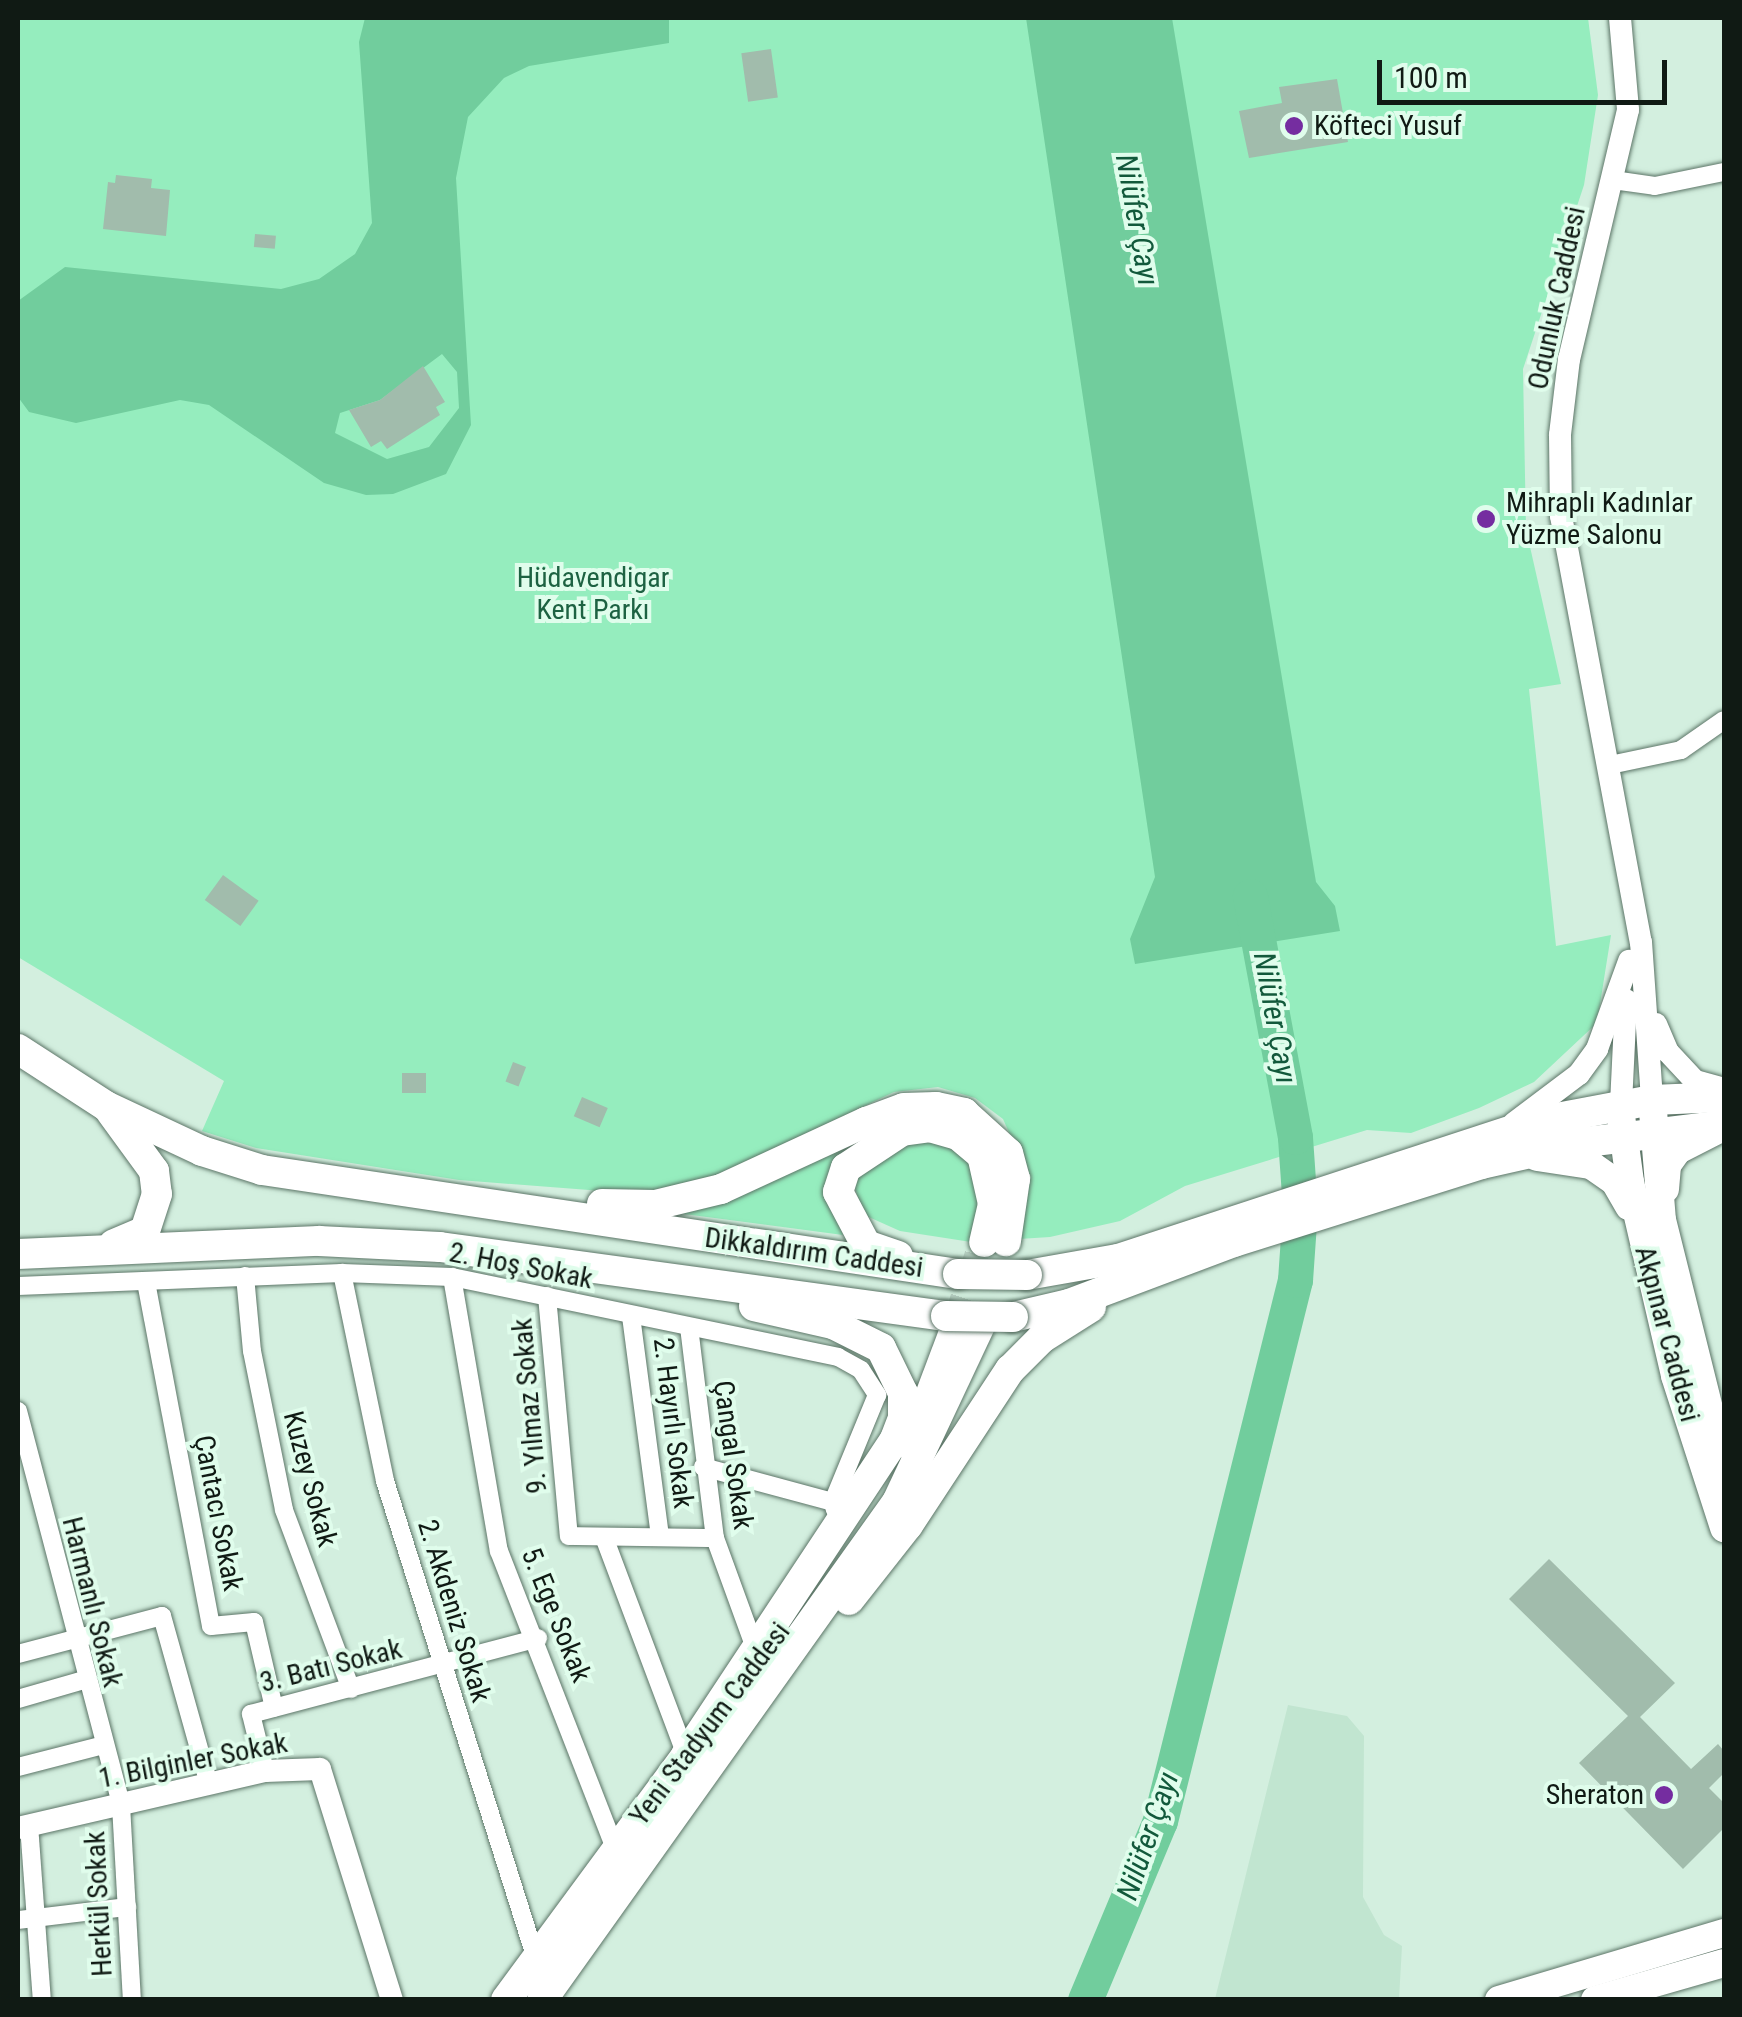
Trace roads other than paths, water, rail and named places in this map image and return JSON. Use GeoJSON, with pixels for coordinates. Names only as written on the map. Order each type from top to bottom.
{"type":"FeatureCollection","features":[{"type":"Feature","properties":{"kind":"main road","name":"Dikkaldırım Caddesi"},"geometry":{"type":"LineString","coordinates":[[18,1049],[106,1106],[202,1151],[262,1170],[474,1198],[958,1274],[1027,1274],[1118,1259],[1231,1230],[1417,1174],[1623,1136],[1724,1126]]}},
{"type":"Feature","properties":{"kind":"main road","name":"Dikkaldırım Caddesi"},"geometry":{"type":"LineString","coordinates":[[1417,1174],[1497,1136],[1621,1104],[1724,1093]]}},
{"type":"Feature","properties":{"kind":"main road","name":"Akpınar Caddesi"},"geometry":{"type":"LineString","coordinates":[[1652,1100],[1651,1223],[1675,1376],[1724,1528]]}},
{"type":"Feature","properties":{"kind":"main road","name":"Akpınar Caddesi"},"geometry":{"type":"LineString","coordinates":[[1621,1104],[1623,1136],[1724,1468]]}},
{"type":"Feature","properties":{"kind":"main road"},"geometry":{"type":"LineString","coordinates":[[78,1253],[144,1231],[157,1194],[154,1171],[106,1106]]}},
{"type":"Feature","properties":{"kind":"main road"},"geometry":{"type":"LineString","coordinates":[[474,1198],[654,1205],[721,1189],[904,1108],[936,1107],[964,1113],[1008,1153],[1015,1179],[995,1241],[992,1178],[982,1155],[958,1136],[930,1127],[902,1131],[846,1168],[838,1192],[866,1245],[958,1274]]}},
{"type":"Feature","properties":{"kind":"main road"},"geometry":{"type":"LineString","coordinates":[[1651,1223],[1667,1165],[1698,1136],[1724,1126]]}},
{"type":"Feature","properties":{"kind":"main road"},"geometry":{"type":"LineString","coordinates":[[1482,1164],[1560,1155],[1591,1165],[1615,1182],[1651,1223]]}},
{"type":"Feature","properties":{"kind":"main road","name":"Dikkaldırım Caddesi"},"geometry":{"type":"LineString","coordinates":[[18,1254],[318,1241],[522,1256],[960,1323],[1013,1316],[1154,1274],[1231,1230]]}},
{"type":"Feature","properties":{"kind":"main road"},"geometry":{"type":"LineString","coordinates":[[522,1256],[832,1324],[882,1348],[903,1392],[903,1418],[836,1514],[686,1755]]}},
{"type":"Feature","properties":{"kind":"main road"},"geometry":{"type":"LineString","coordinates":[[717,1754],[890,1549],[1010,1370],[1042,1338],[1154,1274]]}},
{"type":"Feature","properties":{"kind":"main road"},"geometry":{"type":"LineString","coordinates":[[921,1444],[960,1323]]}},
{"type":"Feature","properties":{"kind":"main road","name":"Yeni Stadyum Caddesi"},"geometry":{"type":"LineString","coordinates":[[542,2000],[897,1502],[921,1444]]}},
{"type":"Feature","properties":{"kind":"main road","name":"Yeni Stadyum Caddesi"},"geometry":{"type":"LineString","coordinates":[[506,2000],[921,1444]]}},
{"type":"Feature","properties":{"kind":"main road"},"geometry":{"type":"LineString","coordinates":[[1499,2000],[1724,1932]]}},
{"type":"Feature","properties":{"kind":"main road"},"geometry":{"type":"LineString","coordinates":[[1595,2000],[1724,1963]]}},
{"type":"Feature","properties":{"kind":"street","name":"Odunluk Caddesi"},"geometry":{"type":"LineString","coordinates":[[1620,18],[1628,110],[1569,359],[1560,436],[1561,516],[1610,765],[1629,886]]}},
{"type":"Feature","properties":{"kind":"street"},"geometry":{"type":"LineString","coordinates":[[1613,180],[1655,186],[1724,172]]}},
{"type":"Feature","properties":{"kind":"street"},"geometry":{"type":"LineString","coordinates":[[1610,765],[1681,750],[1724,720]]}},
{"type":"Feature","properties":{"kind":"street"},"geometry":{"type":"LineString","coordinates":[[1621,1104],[1629,886]]}},
{"type":"Feature","properties":{"kind":"street"},"geometry":{"type":"LineString","coordinates":[[1629,886],[1649,1008],[1652,1100]]}},
{"type":"Feature","properties":{"kind":"street"},"geometry":{"type":"LineString","coordinates":[[1497,1136],[1579,1074],[1612,1016],[1629,960]]}},
{"type":"Feature","properties":{"kind":"street"},"geometry":{"type":"LineString","coordinates":[[1649,1008],[1681,1068],[1695,1081],[1724,1093]]}},
{"type":"Feature","properties":{"kind":"street","name":"2. Hoş Sokak"},"geometry":{"type":"LineString","coordinates":[[18,1286],[342,1273],[452,1277],[838,1357],[861,1370],[877,1395],[836,1514]]}},
{"type":"Feature","properties":{"kind":"street","name":"2. Akdeniz Sokak"},"geometry":{"type":"LineString","coordinates":[[342,1273],[385,1481],[536,1959]]}},
{"type":"Feature","properties":{"kind":"street","name":"Kuzey Sokak"},"geometry":{"type":"LineString","coordinates":[[246,1276],[252,1351],[284,1510],[350,1689]]}},
{"type":"Feature","properties":{"kind":"street","name":"5. Ege Sokak"},"geometry":{"type":"LineString","coordinates":[[452,1277],[499,1551],[538,1638],[616,1848]]}},
{"type":"Feature","properties":{"kind":"street","name":"Çantacı Sokak"},"geometry":{"type":"LineString","coordinates":[[146,1282],[212,1626],[254,1622],[274,1708]]}},
{"type":"Feature","properties":{"kind":"street","name":"9. Yılmaz Sokak"},"geometry":{"type":"LineString","coordinates":[[547,1296],[570,1536],[715,1538]]}},
{"type":"Feature","properties":{"kind":"street","name":"2. Hayırlı Sokak"},"geometry":{"type":"LineString","coordinates":[[631,1316],[660,1536]]}},
{"type":"Feature","properties":{"kind":"street","name":"Çangal Sokak"},"geometry":{"type":"LineString","coordinates":[[690,1326],[703,1467],[715,1538],[754,1644]]}},
{"type":"Feature","properties":{"kind":"street","name":"Harmanlı Sokak"},"geometry":{"type":"LineString","coordinates":[[18,1411],[100,1746],[120,1806]]}},
{"type":"Feature","properties":{"kind":"street"},"geometry":{"type":"LineString","coordinates":[[703,1467],[836,1514]]}},
{"type":"Feature","properties":{"kind":"street"},"geometry":{"type":"LineString","coordinates":[[604,1537],[686,1755]]}},
{"type":"Feature","properties":{"kind":"street"},"geometry":{"type":"LineString","coordinates":[[18,1654],[162,1616],[210,1784]]}},
{"type":"Feature","properties":{"kind":"street","name":"3. Batı Sokak"},"geometry":{"type":"LineString","coordinates":[[265,1771],[252,1714],[538,1638]]}},
{"type":"Feature","properties":{"kind":"street"},"geometry":{"type":"LineString","coordinates":[[18,1699],[84,1680]]}},
{"type":"Feature","properties":{"kind":"street"},"geometry":{"type":"LineString","coordinates":[[18,1767],[100,1746]]}},
{"type":"Feature","properties":{"kind":"street","name":"1. Bilginler Sokak"},"geometry":{"type":"LineString","coordinates":[[23,1827],[265,1771],[320,1769],[392,2000]]}},
{"type":"Feature","properties":{"kind":"street","name":"Herkül Sokak"},"geometry":{"type":"LineString","coordinates":[[120,1806],[132,2000]]}},
{"type":"Feature","properties":{"kind":"street"},"geometry":{"type":"LineString","coordinates":[[23,1827],[26,1919],[42,2000]]}},
{"type":"Feature","properties":{"kind":"street"},"geometry":{"type":"LineString","coordinates":[[26,1919],[127,1907]]}},
{"type":"Feature","properties":{"kind":"water"},"geometry":{"type":"Polygon","coordinates":[[[365,18],[669,18],[669,43],[529,66],[504,78],[468,117],[456,178],[471,425],[446,474],[393,494],[366,495],[324,483],[209,405],[180,400],[76,423],[29,412],[18,397],[18,301],[65,267],[281,289],[319,279],[355,254],[372,223],[359,42],[365,18]],[[442,354],[380,400],[340,413],[335,433],[387,459],[429,447],[459,408],[457,372],[442,354]]]}},
{"type":"Feature","properties":{"kind":"water","name":"Nilüfer Çayı"},"geometry":{"type":"Polygon","coordinates":[[[1026,18],[1172,18],[1316,882],[1335,906],[1340,931],[1135,964],[1130,939],[1155,877],[1026,18]]]}},
{"type":"Feature","properties":{"kind":"waterway","name":"Nilüfer Çayı"},"geometry":{"type":"LineString","coordinates":[[1085,2000],[1160,1821],[1295,1280],[1300,1209],[1295,1137],[1250,896]]}},
{"type":"Feature","properties":{"kind":"tunnel"},"geometry":{"type":"LineString","coordinates":[[956,1327],[984,1242]]}},
{"type":"Feature","properties":{"kind":"place","name":"Köfteci Yusuf"},"geometry":{"type":"Point","coordinates":[1294,126]}},
{"type":"Feature","properties":{"kind":"place","name":"Mihraplı Kadınlar Yüzme Salonu"},"geometry":{"type":"Point","coordinates":[1486,519]}},
{"type":"Feature","properties":{"kind":"place","name":"Sheraton"},"geometry":{"type":"Point","coordinates":[1664,1795]}},
{"type":"Feature","properties":{"kind":"park label","name":"Hüdavendigar Kent Parkı"},"geometry":{"type":"Point","coordinates":[593,594]}}]}
